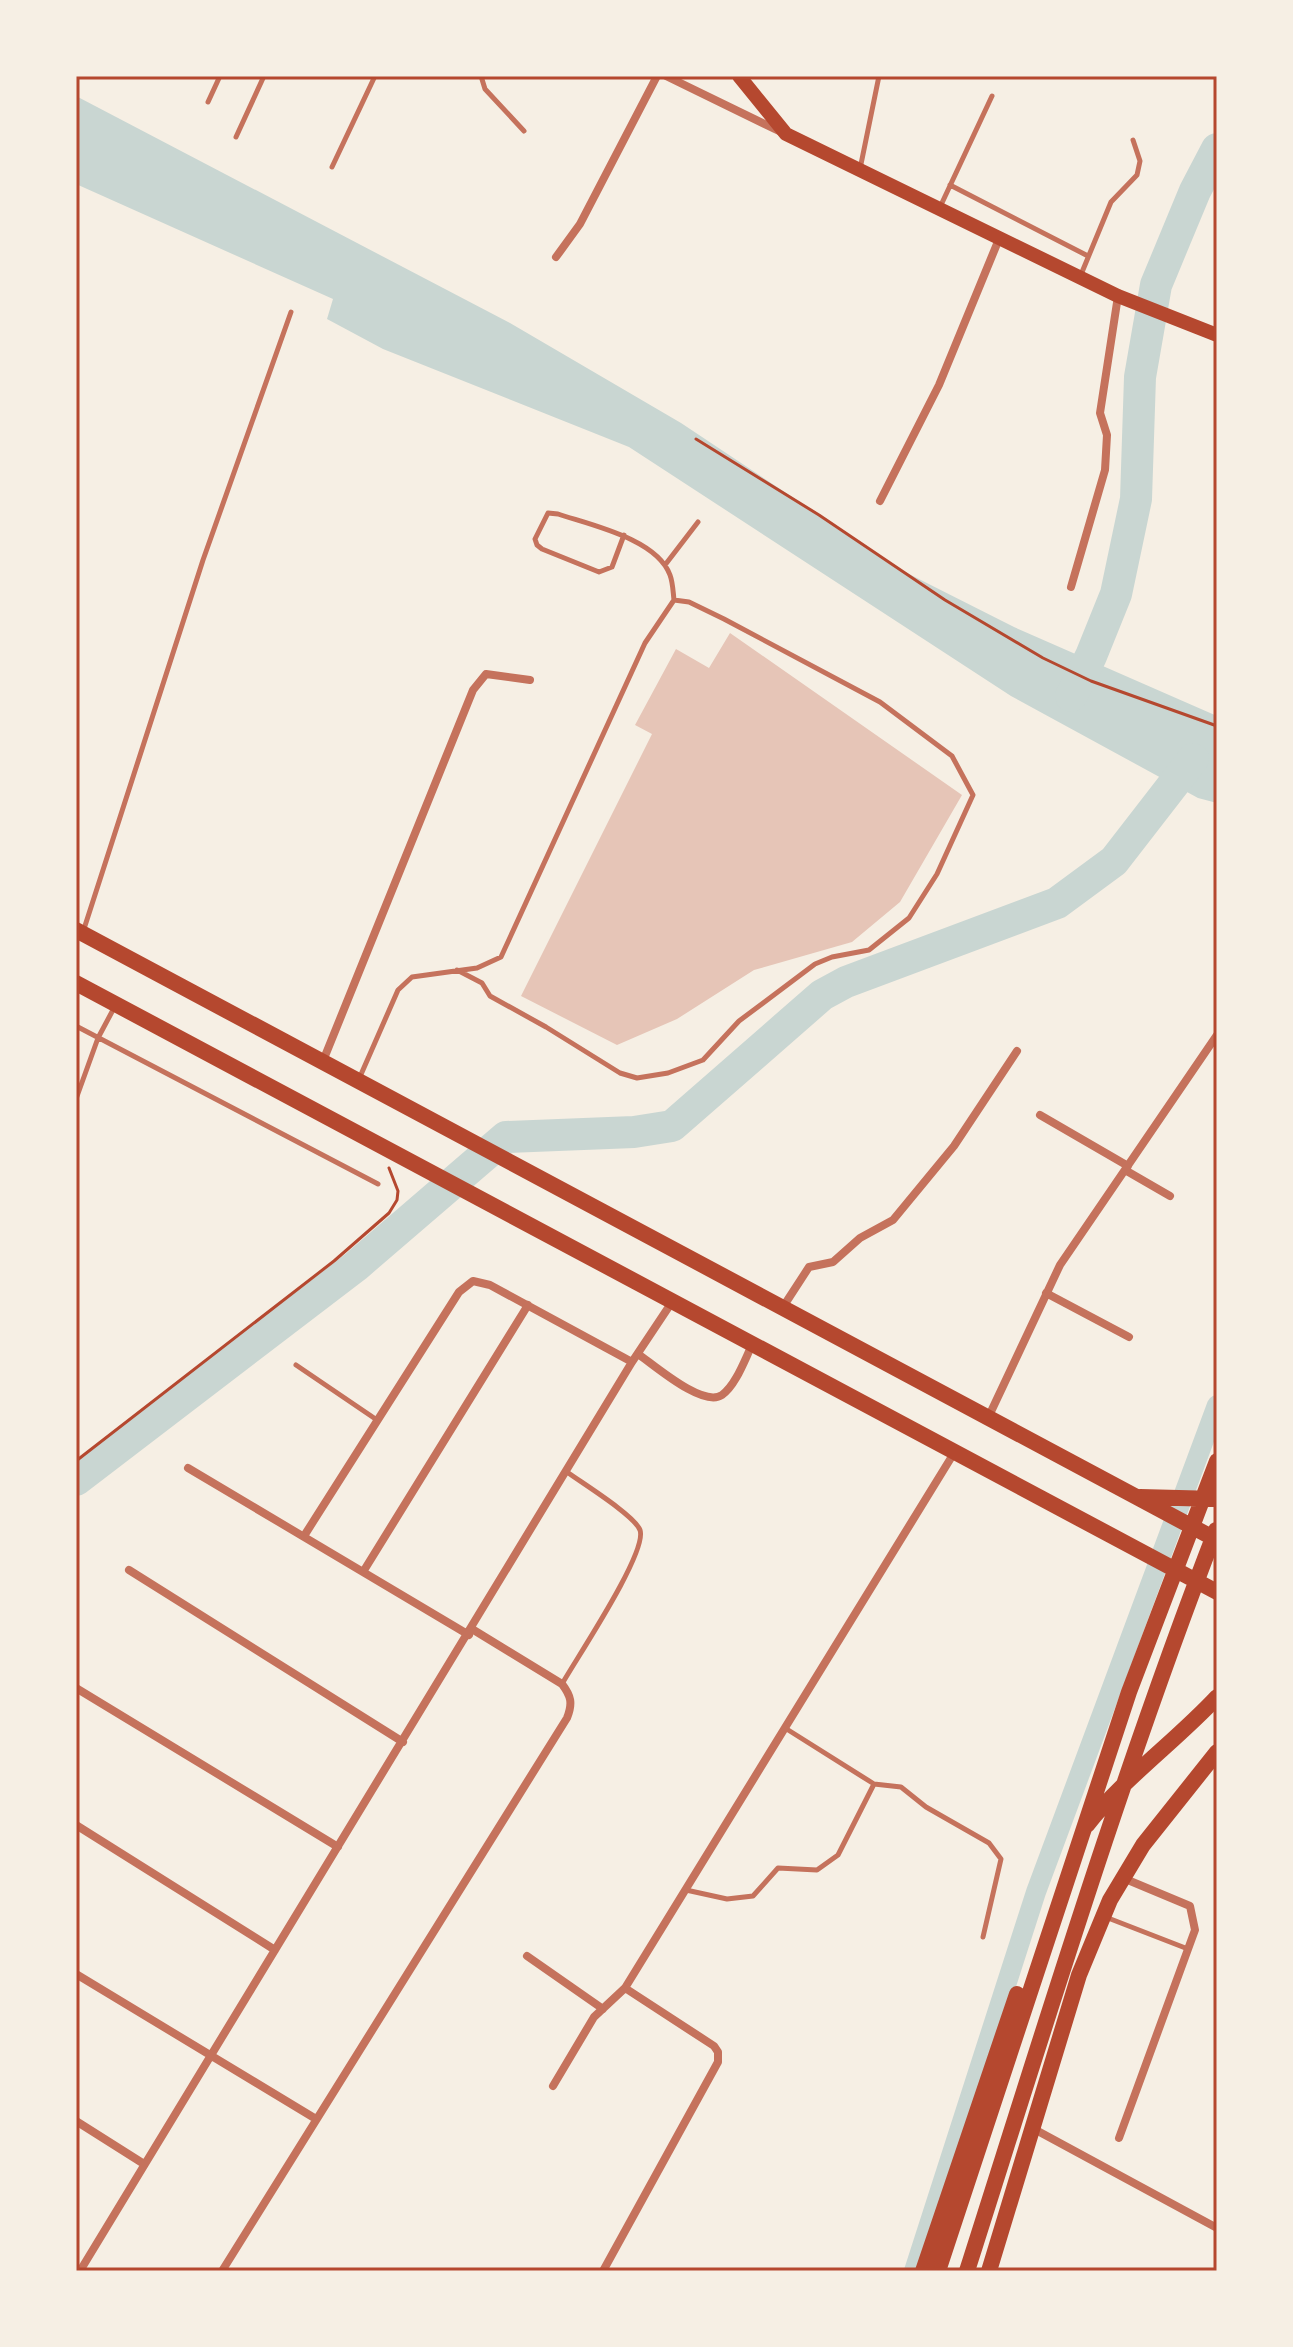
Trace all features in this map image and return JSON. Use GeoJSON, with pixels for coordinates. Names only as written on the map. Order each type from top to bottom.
{"type":"FeatureCollection","features":[{"type":"Feature","properties":{"kind":"main road"},"geometry":{"type":"LineString","coordinates":[[739,76],[786,134],[1079,278],[1217,335]]}},
{"type":"Feature","properties":{"kind":"main road"},"geometry":{"type":"LineString","coordinates":[[79,931],[1217,1540]]}},
{"type":"Feature","properties":{"kind":"main road"},"geometry":{"type":"LineString","coordinates":[[76,983],[1217,1592]]}},
{"type":"Feature","properties":{"kind":"main road"},"geometry":{"type":"LineString","coordinates":[[938,2271],[1129,1692],[1217,1461]]}},
{"type":"Feature","properties":{"kind":"main road"},"geometry":{"type":"LineString","coordinates":[[1134,1497],[1213,1500]]}},
{"type":"Feature","properties":{"kind":"main road"},"geometry":{"type":"LineString","coordinates":[[967,2271],[1112,1818],[1217,1529]]}},
{"type":"Feature","properties":{"kind":"main road"},"geometry":{"type":"LineString","coordinates":[[923,2271],[1059,1874],[1072,1848],[1091,1820],[1217,1697]]}},
{"type":"Feature","properties":{"kind":"main road"},"geometry":{"type":"LineString","coordinates":[[989,2271],[1079,1975],[1103,1916],[1123,1878],[1157,1826],[1217,1752]]}},
{"type":"Feature","properties":{"kind":"street"},"geometry":{"type":"LineString","coordinates":[[556,257],[580,224],[657,76]]}},
{"type":"Feature","properties":{"kind":"street"},"geometry":{"type":"LineString","coordinates":[[666,76],[786,134]]}},
{"type":"Feature","properties":{"kind":"street"},"geometry":{"type":"LineString","coordinates":[[880,501],[939,385],[999,239]]}},
{"type":"Feature","properties":{"kind":"street"},"geometry":{"type":"LineString","coordinates":[[1071,587],[1105,470],[1107,435],[1100,413],[1118,296]]}},
{"type":"Feature","properties":{"kind":"street"},"geometry":{"type":"LineString","coordinates":[[323,1062],[473,690],[486,674],[530,680]]}},
{"type":"Feature","properties":{"kind":"street"},"geometry":{"type":"LineString","coordinates":[[988,1419],[1060,1265],[1217,1035]]}},
{"type":"Feature","properties":{"kind":"street"},"geometry":{"type":"LineString","coordinates":[[783,1307],[809,1267],[833,1262],[860,1238],[893,1220],[954,1146],[1017,1051]]}},
{"type":"Feature","properties":{"kind":"street"},"geometry":{"type":"LineString","coordinates":[[1040,1115],[1170,1196]]}},
{"type":"Feature","properties":{"kind":"street"},"geometry":{"type":"LineString","coordinates":[[304,1536],[459,1292],[473,1281],[490,1285],[632,1362]]}},
{"type":"Feature","properties":{"kind":"street"},"geometry":{"type":"LineString","coordinates":[[1046,1293],[1129,1337]]}},
{"type":"Feature","properties":{"kind":"street"},"geometry":{"type":"LineString","coordinates":[[80,2265],[403,1742],[632,1362],[672,1302]]}},
{"type":"Feature","properties":{"kind":"street"},"geometry":{"type":"LineString","coordinates":[[363,1572],[528,1305]]}},
{"type":"Feature","properties":{"kind":"street"},"geometry":{"type":"LineString","coordinates":[[638,1354],[692,1392],[714,1398],[722,1395],[730,1385],[752,1345]]}},
{"type":"Feature","properties":{"kind":"street"},"geometry":{"type":"LineString","coordinates":[[553,2086],[594,2017],[625,1988],[954,1453]]}},
{"type":"Feature","properties":{"kind":"street"},"geometry":{"type":"LineString","coordinates":[[188,1468],[363,1572],[562,1684],[570,1695],[572,1705],[567,1718],[222,2271]]}},
{"type":"Feature","properties":{"kind":"street"},"geometry":{"type":"LineString","coordinates":[[129,1570],[403,1742]]}},
{"type":"Feature","properties":{"kind":"street"},"geometry":{"type":"LineString","coordinates":[[76,1688],[338,1847]]}},
{"type":"Feature","properties":{"kind":"street"},"geometry":{"type":"LineString","coordinates":[[76,1825],[275,1950]]}},
{"type":"Feature","properties":{"kind":"street"},"geometry":{"type":"LineString","coordinates":[[1119,2138],[1195,1930],[1190,1906],[1123,1878]]}},
{"type":"Feature","properties":{"kind":"street"},"geometry":{"type":"LineString","coordinates":[[527,1956],[603,2009]]}},
{"type":"Feature","properties":{"kind":"street"},"geometry":{"type":"LineString","coordinates":[[76,1974],[316,2119]]}},
{"type":"Feature","properties":{"kind":"street"},"geometry":{"type":"LineString","coordinates":[[603,2271],[718,2062],[718,2052],[714,2046],[625,1988]]}},
{"type":"Feature","properties":{"kind":"street"},"geometry":{"type":"LineString","coordinates":[[76,2121],[144,2164]]}},
{"type":"Feature","properties":{"kind":"street"},"geometry":{"type":"LineString","coordinates":[[1034,2129],[1217,2228]]}},
{"type":"Feature","properties":{"kind":"lane"},"geometry":{"type":"LineString","coordinates":[[208,102],[220,76]]}},
{"type":"Feature","properties":{"kind":"lane"},"geometry":{"type":"LineString","coordinates":[[236,137],[264,76]]}},
{"type":"Feature","properties":{"kind":"lane"},"geometry":{"type":"LineString","coordinates":[[332,167],[375,76]]}},
{"type":"Feature","properties":{"kind":"lane"},"geometry":{"type":"LineString","coordinates":[[481,76],[485,89],[524,131]]}},
{"type":"Feature","properties":{"kind":"lane"},"geometry":{"type":"LineString","coordinates":[[859,170],[879,76]]}},
{"type":"Feature","properties":{"kind":"lane"},"geometry":{"type":"LineString","coordinates":[[939,210],[992,96]]}},
{"type":"Feature","properties":{"kind":"lane"},"geometry":{"type":"LineString","coordinates":[[1079,278],[1111,202],[1137,175],[1140,161],[1133,140]]}},
{"type":"Feature","properties":{"kind":"lane"},"geometry":{"type":"LineString","coordinates":[[950,185],[1088,256]]}},
{"type":"Feature","properties":{"kind":"lane"},"geometry":{"type":"LineString","coordinates":[[79,931],[203,560],[291,312]]}},
{"type":"Feature","properties":{"kind":"lane"},"geometry":{"type":"LineString","coordinates":[[359,1081],[398,990],[412,977],[477,968],[501,957],[645,643],[674,600],[671,577],[665,565],[624,535],[548,513],[535,539],[542,549],[599,572],[612,567],[624,535]]}},
{"type":"Feature","properties":{"kind":"lane"},"geometry":{"type":"LineString","coordinates":[[665,565],[698,522]]}},
{"type":"Feature","properties":{"kind":"lane"},"geometry":{"type":"LineString","coordinates":[[457,970],[482,983],[490,996],[620,1073],[637,1078],[668,1073],[703,1060],[739,1021],[815,964],[832,957],[869,950],[909,918],[937,874],[973,795],[952,756],[880,702],[689,602],[674,600]]}},
{"type":"Feature","properties":{"kind":"lane"},"geometry":{"type":"LineString","coordinates":[[76,1099],[98,1038],[116,1004]]}},
{"type":"Feature","properties":{"kind":"lane"},"geometry":{"type":"LineString","coordinates":[[76,1026],[378,1184]]}},
{"type":"Feature","properties":{"kind":"lane"},"geometry":{"type":"LineString","coordinates":[[296,1365],[377,1420]]}},
{"type":"Feature","properties":{"kind":"lane"},"geometry":{"type":"LineString","coordinates":[[562,1684],[630,1570],[641,1545],[640,1530],[630,1518],[567,1472]]}},
{"type":"Feature","properties":{"kind":"lane"},"geometry":{"type":"LineString","coordinates":[[784,1727],[874,1784],[901,1787],[926,1807],[989,1843],[1001,1859],[983,1937]]}},
{"type":"Feature","properties":{"kind":"lane"},"geometry":{"type":"LineString","coordinates":[[685,1890],[727,1899],[753,1896],[778,1868],[817,1870],[838,1855],[874,1784]]}},
{"type":"Feature","properties":{"kind":"lane"},"geometry":{"type":"LineString","coordinates":[[1103,1916],[1189,1949]]}},
{"type":"Feature","properties":{"kind":"path"},"geometry":{"type":"LineString","coordinates":[[696,439],[819,515],[945,600],[1043,658],[1091,681],[1217,726]]}},
{"type":"Feature","properties":{"kind":"path"},"geometry":{"type":"LineString","coordinates":[[76,1461],[334,1261],[389,1213],[397,1200],[398,1191],[383,1145]]}},
{"type":"Feature","properties":{"kind":"shaded area"},"geometry":{"type":"Polygon","coordinates":[[[76,96],[510,323],[681,423],[903,571],[1014,627],[1217,716],[1217,803],[1198,798],[1011,696],[629,447],[383,349],[327,319],[333,299],[76,184],[76,96]]]}},
{"type":"Feature","properties":{"kind":"building"},"geometry":{"type":"Polygon","coordinates":[[[730,633],[962,795],[900,902],[852,942],[754,970],[677,1019],[617,1045],[521,996],[652,734],[635,725],[676,649],[709,668],[730,633]]]}},
{"type":"Feature","properties":{"kind":"waterway"},"geometry":{"type":"LineString","coordinates":[[1071,696],[1116,594],[1136,499],[1140,377],[1156,285],[1195,191],[1217,149]]}},
{"type":"Feature","properties":{"kind":"waterway"},"geometry":{"type":"LineString","coordinates":[[76,1480],[356,1266],[506,1137],[634,1132],[672,1126],[822,995],[846,982],[1057,903],[1114,861],[1193,759]]}},
{"type":"Feature","properties":{"kind":"waterway"},"geometry":{"type":"LineString","coordinates":[[914,2271],[1036,1892],[1217,1405]]}}]}
